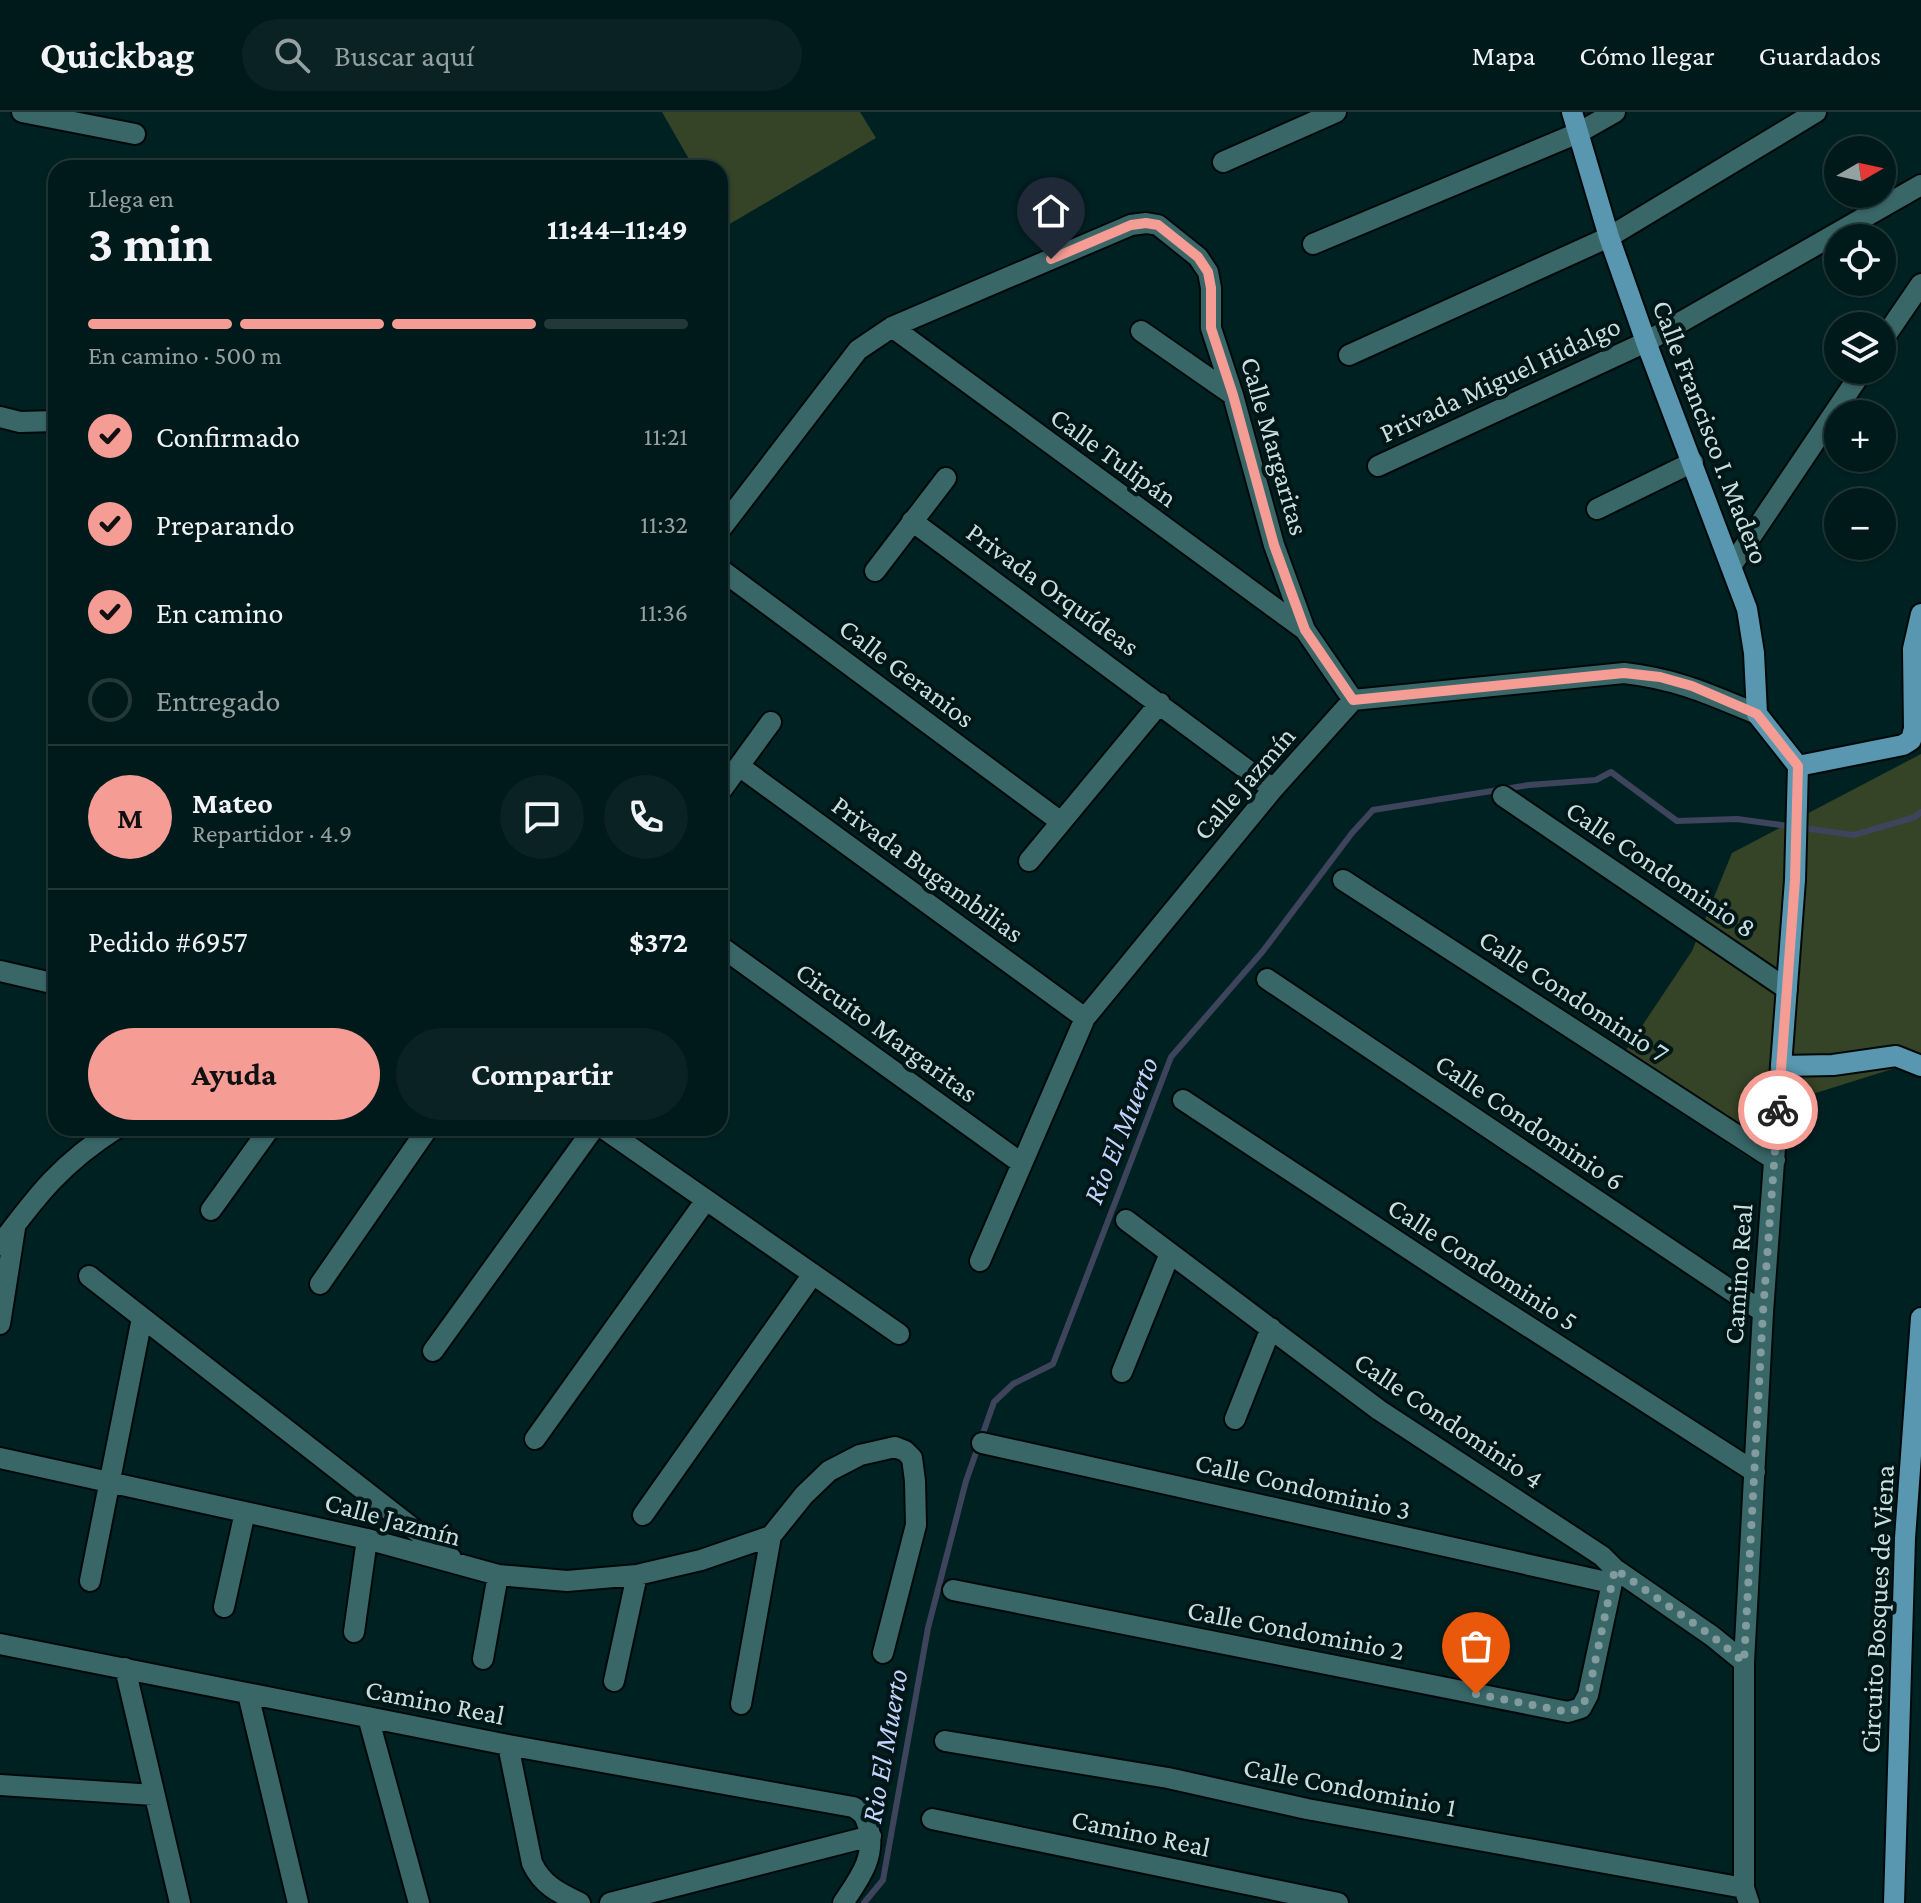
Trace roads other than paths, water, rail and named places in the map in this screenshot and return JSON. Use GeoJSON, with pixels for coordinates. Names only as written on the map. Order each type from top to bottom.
{"type":"FeatureCollection","features":[{"type":"Feature","properties":{"kind":"main road","name":"Calle Francisco I. Madero"},"geometry":{"type":"LineString","coordinates":[[1572,112],[1609,237],[1747,609],[1754,653],[1757,714]]}},
{"type":"Feature","properties":{"kind":"main road"},"geometry":{"type":"LineString","coordinates":[[1757,714],[1798,773],[1903,745],[1911,740],[1914,729],[1913,649],[1921,614]]}},
{"type":"Feature","properties":{"kind":"main road","name":"Camino Real"},"geometry":{"type":"LineString","coordinates":[[1781,1066],[1795,880],[1798,773]]}},
{"type":"Feature","properties":{"kind":"main road"},"geometry":{"type":"LineString","coordinates":[[1781,1066],[1833,1065],[1896,1056],[1921,1066]]}},
{"type":"Feature","properties":{"kind":"main road","name":"Circuito Bosques de Viena"},"geometry":{"type":"LineString","coordinates":[[1894,1903],[1921,1318]]}},
{"type":"Feature","properties":{"kind":"street"},"geometry":{"type":"LineString","coordinates":[[22,112],[135,134]]}},
{"type":"Feature","properties":{"kind":"street"},"geometry":{"type":"LineString","coordinates":[[1223,162],[1336,112]]}},
{"type":"Feature","properties":{"kind":"street"},"geometry":{"type":"LineString","coordinates":[[1313,244],[1578,133],[1615,112]]}},
{"type":"Feature","properties":{"kind":"street"},"geometry":{"type":"LineString","coordinates":[[1349,355],[1609,237],[1816,112]]}},
{"type":"Feature","properties":{"kind":"street","name":"Privada Miguel Hidalgo"},"geometry":{"type":"LineString","coordinates":[[1378,466],[1646,342],[1921,185]]}},
{"type":"Feature","properties":{"kind":"street","name":"Calle Margaritas"},"geometry":{"type":"LineString","coordinates":[[892,327],[1131,225],[1158,225],[1198,257],[1208,272],[1211,328],[1233,395],[1274,545],[1305,630],[1353,700]]}},
{"type":"Feature","properties":{"kind":"street"},"geometry":{"type":"LineString","coordinates":[[1896,321],[1921,284]]}},
{"type":"Feature","properties":{"kind":"street"},"geometry":{"type":"LineString","coordinates":[[728,520],[858,350],[892,327]]}},
{"type":"Feature","properties":{"kind":"street","name":"Calle Tulipán"},"geometry":{"type":"LineString","coordinates":[[892,327],[1305,630]]}},
{"type":"Feature","properties":{"kind":"street"},"geometry":{"type":"LineString","coordinates":[[1141,331],[1233,395]]}},
{"type":"Feature","properties":{"kind":"street"},"geometry":{"type":"LineString","coordinates":[[1732,565],[1854,384]]}},
{"type":"Feature","properties":{"kind":"street"},"geometry":{"type":"LineString","coordinates":[[0,417],[20,422],[48,419]]}},
{"type":"Feature","properties":{"kind":"street"},"geometry":{"type":"LineString","coordinates":[[1597,509],[1693,462]]}},
{"type":"Feature","properties":{"kind":"street"},"geometry":{"type":"LineString","coordinates":[[875,571],[946,478]]}},
{"type":"Feature","properties":{"kind":"street","name":"Privada Orquídeas"},"geometry":{"type":"LineString","coordinates":[[912,521],[1273,789]]}},
{"type":"Feature","properties":{"kind":"street","name":"Calle Geranios"},"geometry":{"type":"LineString","coordinates":[[728,575],[1061,822]]}},
{"type":"Feature","properties":{"kind":"street"},"geometry":{"type":"LineString","coordinates":[[1353,700],[1624,673],[1660,677],[1692,686],[1757,714]]}},
{"type":"Feature","properties":{"kind":"street","name":"Calle Jazmín"},"geometry":{"type":"LineString","coordinates":[[980,1261],[1085,1018],[1273,789],[1353,700]]}},
{"type":"Feature","properties":{"kind":"street"},"geometry":{"type":"LineString","coordinates":[[1029,861],[1160,703]]}},
{"type":"Feature","properties":{"kind":"street"},"geometry":{"type":"LineString","coordinates":[[728,781],[771,722]]}},
{"type":"Feature","properties":{"kind":"street","name":"Privada Bugambilias"},"geometry":{"type":"LineString","coordinates":[[739,766],[1085,1018]]}},
{"type":"Feature","properties":{"kind":"street","name":"Calle Condominio 8"},"geometry":{"type":"LineString","coordinates":[[1503,796],[1787,989]]}},
{"type":"Feature","properties":{"kind":"street","name":"Calle Condominio 7"},"geometry":{"type":"LineString","coordinates":[[1343,880],[1775,1160]]}},
{"type":"Feature","properties":{"kind":"street","name":"Circuito Margaritas"},"geometry":{"type":"LineString","coordinates":[[728,952],[1021,1163]]}},
{"type":"Feature","properties":{"kind":"street"},"geometry":{"type":"LineString","coordinates":[[0,971],[48,982]]}},
{"type":"Feature","properties":{"kind":"street","name":"Calle Condominio 6"},"geometry":{"type":"LineString","coordinates":[[1267,979],[1763,1312]]}},
{"type":"Feature","properties":{"kind":"street","name":"Camino Real"},"geometry":{"type":"LineString","coordinates":[[1746,1895],[1744,1662],[1763,1312],[1781,1066]]}},
{"type":"Feature","properties":{"kind":"street","name":"Calle Condominio 5"},"geometry":{"type":"LineString","coordinates":[[1183,1100],[1755,1472]]}},
{"type":"Feature","properties":{"kind":"street"},"geometry":{"type":"LineString","coordinates":[[0,1245],[37,1194],[65,1166],[105,1136]]}},
{"type":"Feature","properties":{"kind":"street"},"geometry":{"type":"LineString","coordinates":[[211,1210],[264,1136]]}},
{"type":"Feature","properties":{"kind":"street"},"geometry":{"type":"LineString","coordinates":[[320,1284],[422,1136]]}},
{"type":"Feature","properties":{"kind":"street"},"geometry":{"type":"LineString","coordinates":[[433,1351],[588,1136]]}},
{"type":"Feature","properties":{"kind":"street"},"geometry":{"type":"LineString","coordinates":[[614,1136],[899,1334]]}},
{"type":"Feature","properties":{"kind":"street"},"geometry":{"type":"LineString","coordinates":[[535,1439],[706,1200]]}},
{"type":"Feature","properties":{"kind":"street","name":"Calle Condominio 4"},"geometry":{"type":"LineString","coordinates":[[1126,1220],[1379,1410],[1602,1556],[1613,1576],[1712,1636],[1744,1662]]}},
{"type":"Feature","properties":{"kind":"street"},"geometry":{"type":"LineString","coordinates":[[0,1324],[16,1224]]}},
{"type":"Feature","properties":{"kind":"street"},"geometry":{"type":"LineString","coordinates":[[1122,1372],[1170,1253]]}},
{"type":"Feature","properties":{"kind":"street"},"geometry":{"type":"LineString","coordinates":[[643,1515],[813,1274]]}},
{"type":"Feature","properties":{"kind":"street"},"geometry":{"type":"LineString","coordinates":[[89,1276],[461,1566]]}},
{"type":"Feature","properties":{"kind":"street"},"geometry":{"type":"LineString","coordinates":[[90,1581],[142,1318]]}},
{"type":"Feature","properties":{"kind":"street"},"geometry":{"type":"LineString","coordinates":[[1235,1419],[1271,1328]]}},
{"type":"Feature","properties":{"kind":"street","name":"Calle Condominio 3"},"geometry":{"type":"LineString","coordinates":[[982,1443],[1613,1576]]}},
{"type":"Feature","properties":{"kind":"street"},"geometry":{"type":"LineString","coordinates":[[741,1704],[771,1536],[804,1495],[829,1471],[870,1451],[895,1447],[912,1458],[916,1525],[883,1653]]}},
{"type":"Feature","properties":{"kind":"street","name":"Calle Jazmín"},"geometry":{"type":"LineString","coordinates":[[0,1458],[367,1539],[498,1575],[567,1581],[637,1575],[701,1560],[771,1536]]}},
{"type":"Feature","properties":{"kind":"street"},"geometry":{"type":"LineString","coordinates":[[224,1607],[245,1512]]}},
{"type":"Feature","properties":{"kind":"street"},"geometry":{"type":"LineString","coordinates":[[354,1632],[367,1539]]}},
{"type":"Feature","properties":{"kind":"street"},"geometry":{"type":"LineString","coordinates":[[483,1659],[498,1575]]}},
{"type":"Feature","properties":{"kind":"street"},"geometry":{"type":"LineString","coordinates":[[614,1681],[637,1575]]}},
{"type":"Feature","properties":{"kind":"street","name":"Calle Condominio 2"},"geometry":{"type":"LineString","coordinates":[[953,1590],[1568,1712],[1581,1708],[1588,1695],[1613,1576]]}},
{"type":"Feature","properties":{"kind":"street","name":"Camino Real"},"geometry":{"type":"LineString","coordinates":[[0,1644],[508,1745],[853,1807],[861,1811],[871,1836]]}},
{"type":"Feature","properties":{"kind":"street"},"geometry":{"type":"LineString","coordinates":[[125,1668],[180,1903]]}},
{"type":"Feature","properties":{"kind":"street"},"geometry":{"type":"LineString","coordinates":[[248,1694],[298,1903]]}},
{"type":"Feature","properties":{"kind":"street"},"geometry":{"type":"LineString","coordinates":[[368,1717],[419,1903]]}},
{"type":"Feature","properties":{"kind":"street","name":"Calle Condominio 1"},"geometry":{"type":"LineString","coordinates":[[945,1741],[1168,1778],[1307,1809],[1746,1895]]}},
{"type":"Feature","properties":{"kind":"street"},"geometry":{"type":"LineString","coordinates":[[508,1745],[532,1863],[539,1878],[580,1903]]}},
{"type":"Feature","properties":{"kind":"street"},"geometry":{"type":"LineString","coordinates":[[0,1785],[154,1795]]}},
{"type":"Feature","properties":{"kind":"street","name":"Camino Real"},"geometry":{"type":"LineString","coordinates":[[932,1819],[1282,1897],[1338,1903]]}},
{"type":"Feature","properties":{"kind":"street"},"geometry":{"type":"LineString","coordinates":[[610,1903],[871,1836],[869,1858],[843,1903]]}},
{"type":"Feature","properties":{"kind":"waterway","name":"Rio El Muerto"},"geometry":{"type":"LineString","coordinates":[[864,1903],[883,1880],[928,1628],[966,1481],[994,1402],[1013,1384],[1053,1364],[1171,1057],[1263,951],[1352,833],[1373,810],[1529,785],[1596,780],[1611,772],[1677,821],[1737,819],[1854,835],[1915,817],[1921,812]]}}]}
